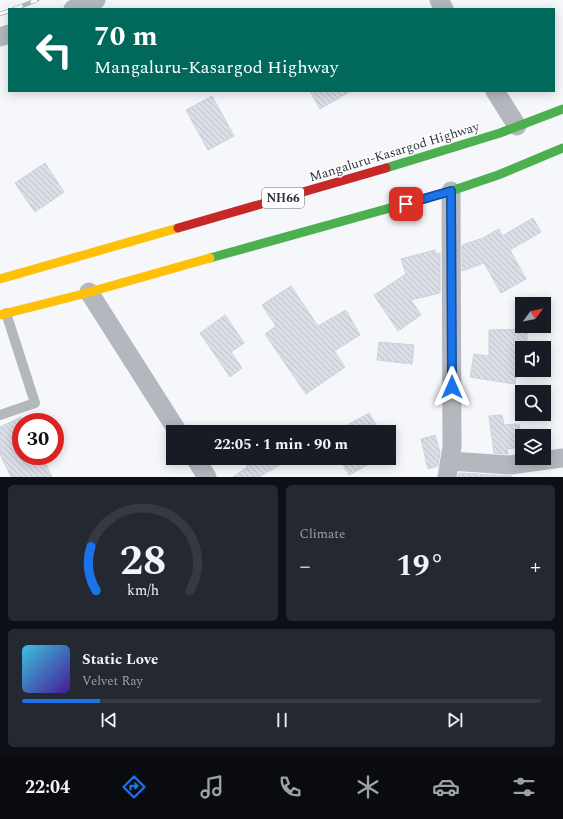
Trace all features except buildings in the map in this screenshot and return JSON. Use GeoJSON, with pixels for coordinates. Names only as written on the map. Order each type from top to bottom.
{"type":"FeatureCollection","features":[{"type":"Feature","properties":{"kind":"highway","name":"Mangaluru-Kasargod Highway"},"geometry":{"type":"LineString","coordinates":[[0,279],[412,161],[563,109]]}},
{"type":"Feature","properties":{"kind":"highway"},"geometry":{"type":"LineString","coordinates":[[3,314],[89,292],[451,191],[498,175],[563,148]]}},
{"type":"Feature","properties":{"kind":"street"},"geometry":{"type":"LineString","coordinates":[[76,8],[96,0]]}},
{"type":"Feature","properties":{"kind":"street"},"geometry":{"type":"LineString","coordinates":[[496,92],[517,126]]}},
{"type":"Feature","properties":{"kind":"street"},"geometry":{"type":"LineString","coordinates":[[451,191],[452,447],[448,469],[563,458]]}},
{"type":"Feature","properties":{"kind":"street"},"geometry":{"type":"LineString","coordinates":[[89,292],[174,425]]}},
{"type":"Feature","properties":{"kind":"street"},"geometry":{"type":"LineString","coordinates":[[199,465],[207,477]]}},
{"type":"Feature","properties":{"kind":"lane"},"geometry":{"type":"LineString","coordinates":[[0,415],[35,403],[3,314]]}},
{"type":"Feature","properties":{"kind":"railway"},"geometry":{"type":"LineString","coordinates":[[17,8],[37,0]]}},
{"type":"Feature","properties":{"kind":"railway"},"geometry":{"type":"LineString","coordinates":[[0,14],[8,11]]}},
{"type":"Feature","properties":{"kind":"traffic: fast"},"geometry":{"type":"LineString","coordinates":[[386,168],[500,133],[563,109]]}},
{"type":"Feature","properties":{"kind":"traffic: fast"},"geometry":{"type":"LineString","coordinates":[[210,258],[451,191],[498,175],[563,148]]}},
{"type":"Feature","properties":{"kind":"traffic: slow"},"geometry":{"type":"LineString","coordinates":[[0,279],[178,228]]}},
{"type":"Feature","properties":{"kind":"traffic: slow"},"geometry":{"type":"LineString","coordinates":[[0,315],[79,295],[210,258]]}},
{"type":"Feature","properties":{"kind":"traffic: jam"},"geometry":{"type":"LineString","coordinates":[[178,228],[386,168]]}},
{"type":"Feature","properties":{"kind":"route"},"geometry":{"type":"LineString","coordinates":[[406,204],[451,191],[452,387]]}}]}
